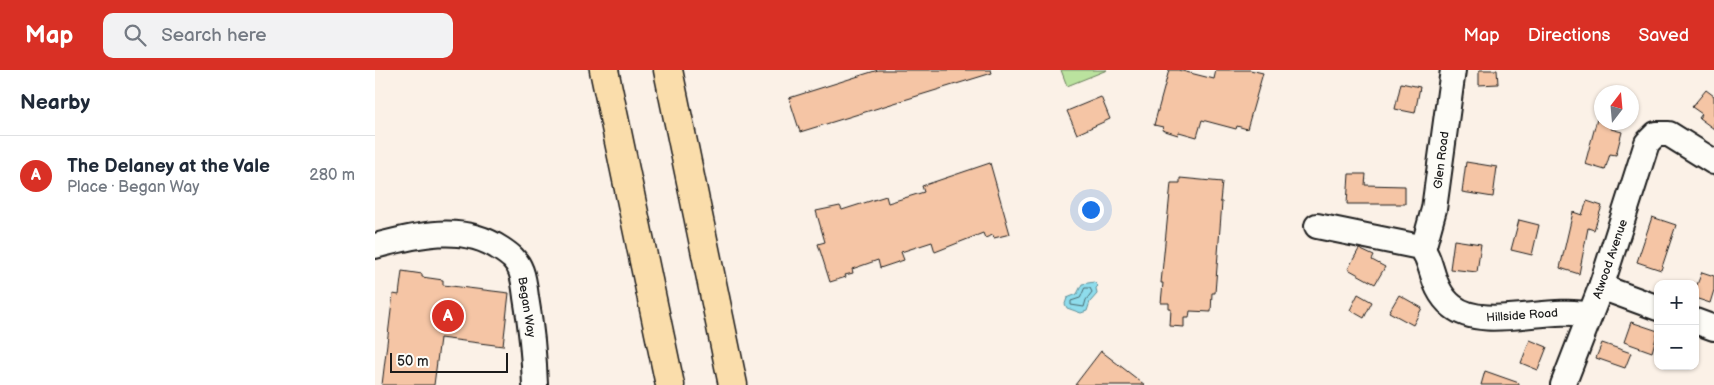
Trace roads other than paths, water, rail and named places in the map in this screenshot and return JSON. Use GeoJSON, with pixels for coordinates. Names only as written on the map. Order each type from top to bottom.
{"type":"FeatureCollection","features":[{"type":"Feature","properties":{"kind":"highway"},"geometry":{"type":"LineString","coordinates":[[605,70],[670,385]]}},
{"type":"Feature","properties":{"kind":"highway"},"geometry":{"type":"LineString","coordinates":[[668,70],[733,385]]}},
{"type":"Feature","properties":{"kind":"street","name":"Glen Road"},"geometry":{"type":"LineString","coordinates":[[1423,249],[1435,210],[1453,70]]}},
{"type":"Feature","properties":{"kind":"street","name":"Atwood Avenue"},"geometry":{"type":"LineString","coordinates":[[1563,385],[1601,287],[1645,147],[1656,134],[1669,134],[1714,162]]}},
{"type":"Feature","properties":{"kind":"street"},"geometry":{"type":"LineString","coordinates":[[1317,226],[1416,245],[1423,249]]}},
{"type":"Feature","properties":{"kind":"street","name":"Began Way"},"geometry":{"type":"LineString","coordinates":[[375,246],[422,234],[470,235],[490,242],[514,258],[522,271],[533,343],[535,385]]}},
{"type":"Feature","properties":{"kind":"street","name":"Hillside Road"},"geometry":{"type":"LineString","coordinates":[[1423,249],[1433,282],[1440,294],[1452,306],[1466,315],[1483,318],[1568,311],[1590,315]]}},
{"type":"Feature","properties":{"kind":"street"},"geometry":{"type":"LineString","coordinates":[[1601,287],[1654,307]]}},
{"type":"Feature","properties":{"kind":"street"},"geometry":{"type":"LineString","coordinates":[[1699,322],[1714,328]]}},
{"type":"Feature","properties":{"kind":"water"},"geometry":{"type":"Polygon","coordinates":[[[1094,282],[1098,286],[1096,288],[1097,294],[1090,302],[1087,311],[1081,313],[1067,308],[1065,304],[1067,298],[1077,294],[1082,284],[1094,282]]]}},
{"type":"Feature","properties":{"kind":"place","name":"The Delaney at the Vale"},"geometry":{"type":"Point","coordinates":[448,316]}}]}
